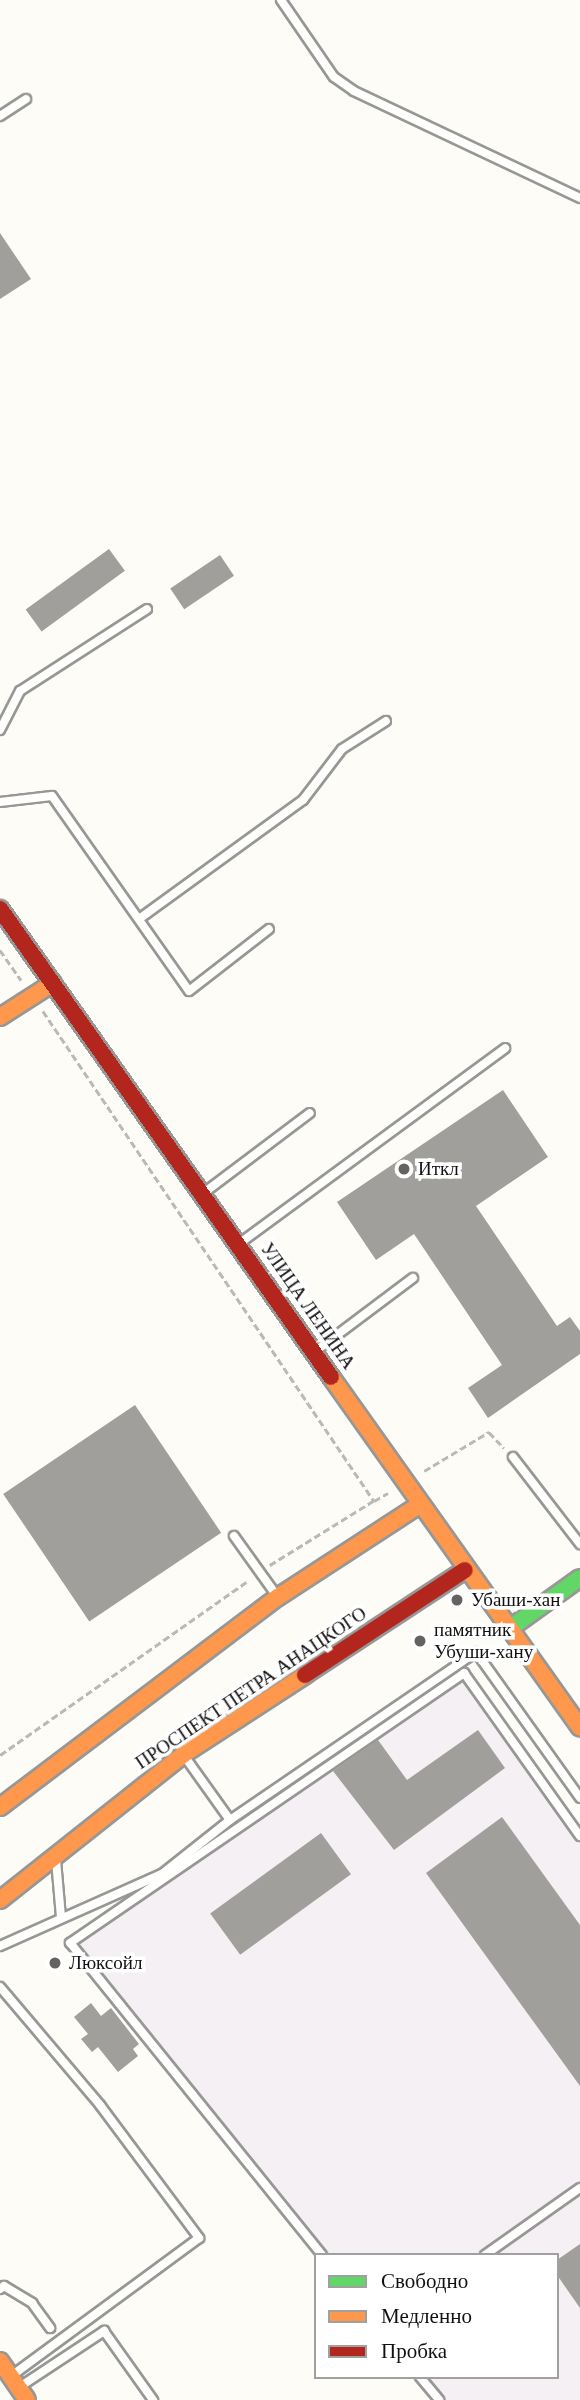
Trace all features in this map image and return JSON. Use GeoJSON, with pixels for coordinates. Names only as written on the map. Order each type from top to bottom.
{"type":"FeatureCollection","features":[{"type":"Feature","properties":{"kind":"main road","name":"УЛИЦА ЛЕНИНА"},"geometry":{"type":"LineString","coordinates":[[0,909],[205,1192],[419,1505],[580,1728]]}},
{"type":"Feature","properties":{"kind":"main road"},"geometry":{"type":"LineString","coordinates":[[0,1017],[53,983]]}},
{"type":"Feature","properties":{"kind":"main road"},"geometry":{"type":"LineString","coordinates":[[0,1807],[278,1597],[419,1505]]}},
{"type":"Feature","properties":{"kind":"main road","name":"ПРОСПЕКТ ПЕТРА АНАЦКОГО"},"geometry":{"type":"LineString","coordinates":[[0,1900],[184,1755],[465,1570]]}},
{"type":"Feature","properties":{"kind":"main road"},"geometry":{"type":"LineString","coordinates":[[509,1629],[580,1578]]}},
{"type":"Feature","properties":{"kind":"main road"},"geometry":{"type":"LineString","coordinates":[[0,2361],[19,2388]]}},
{"type":"Feature","properties":{"kind":"lane"},"geometry":{"type":"LineString","coordinates":[[281,0],[334,77],[354,91],[580,198]]}},
{"type":"Feature","properties":{"kind":"lane"},"geometry":{"type":"LineString","coordinates":[[0,117],[26,99]]}},
{"type":"Feature","properties":{"kind":"lane"},"geometry":{"type":"LineString","coordinates":[[0,730],[20,691],[147,609]]}},
{"type":"Feature","properties":{"kind":"lane"},"geometry":{"type":"LineString","coordinates":[[139,919],[303,800],[342,749],[386,721]]}},
{"type":"Feature","properties":{"kind":"lane"},"geometry":{"type":"LineString","coordinates":[[0,803],[52,796],[189,991],[269,929]]}},
{"type":"Feature","properties":{"kind":"lane"},"geometry":{"type":"LineString","coordinates":[[240,1243],[505,1048]]}},
{"type":"Feature","properties":{"kind":"lane"},"geometry":{"type":"LineString","coordinates":[[205,1192],[310,1113]]}},
{"type":"Feature","properties":{"kind":"lane"},"geometry":{"type":"LineString","coordinates":[[315,1352],[413,1278]]}},
{"type":"Feature","properties":{"kind":"lane"},"geometry":{"type":"LineString","coordinates":[[513,1457],[580,1544]]}},
{"type":"Feature","properties":{"kind":"lane"},"geometry":{"type":"LineString","coordinates":[[234,1536],[278,1597]]}},
{"type":"Feature","properties":{"kind":"lane"},"geometry":{"type":"LineString","coordinates":[[0,1946],[162,1874],[230,1820],[476,1651],[580,1798]]}},
{"type":"Feature","properties":{"kind":"lane"},"geometry":{"type":"LineString","coordinates":[[320,2253],[70,1943],[464,1673],[580,1836]]}},
{"type":"Feature","properties":{"kind":"lane"},"geometry":{"type":"LineString","coordinates":[[184,1755],[230,1820]]}},
{"type":"Feature","properties":{"kind":"lane"},"geometry":{"type":"LineString","coordinates":[[56,1855],[61,1917]]}},
{"type":"Feature","properties":{"kind":"lane"},"geometry":{"type":"LineString","coordinates":[[0,1987],[100,2105],[199,2238],[19,2388]]}},
{"type":"Feature","properties":{"kind":"lane"},"geometry":{"type":"LineString","coordinates":[[488,2253],[580,2188]]}},
{"type":"Feature","properties":{"kind":"lane"},"geometry":{"type":"LineString","coordinates":[[0,2289],[4,2286],[32,2303],[50,2328]]}},
{"type":"Feature","properties":{"kind":"lane"},"geometry":{"type":"LineString","coordinates":[[19,2388],[104,2331],[153,2400]]}},
{"type":"Feature","properties":{"kind":"lane"},"geometry":{"type":"LineString","coordinates":[[423,2379],[439,2400]]}},
{"type":"Feature","properties":{"kind":"path"},"geometry":{"type":"LineString","coordinates":[[0,950],[374,1502]]}},
{"type":"Feature","properties":{"kind":"path"},"geometry":{"type":"LineString","coordinates":[[421,1473],[489,1432],[513,1457]]}},
{"type":"Feature","properties":{"kind":"path"},"geometry":{"type":"LineString","coordinates":[[0,1755],[260,1572],[388,1493]]}},
{"type":"Feature","properties":{"kind":"shaded area"},"geometry":{"type":"Polygon","coordinates":[[[464,1673],[580,1836],[580,2400],[439,2400],[422,2379],[559,2379],[559,2253],[320,2253],[70,1943],[464,1673]]]}},
{"type":"Feature","properties":{"kind":"building"},"geometry":{"type":"Polygon","coordinates":[[[0,233],[31,279],[0,299],[0,233]]]}},
{"type":"Feature","properties":{"kind":"building"},"geometry":{"type":"Polygon","coordinates":[[[109,549],[125,571],[42,631],[26,610],[109,549]]]}},
{"type":"Feature","properties":{"kind":"building"},"geometry":{"type":"Polygon","coordinates":[[[220,555],[234,576],[184,609],[170,589],[220,555]]]}},
{"type":"Feature","properties":{"kind":"building"},"geometry":{"type":"Polygon","coordinates":[[[503,1090],[548,1157],[476,1206],[557,1326],[570,1317],[580,1331],[580,1354],[488,1418],[468,1388],[502,1365],[414,1234],[376,1260],[337,1202],[503,1090]]]}},
{"type":"Feature","properties":{"kind":"building"},"geometry":{"type":"Polygon","coordinates":[[[135,1405],[221,1533],[89,1622],[3,1494],[135,1405]]]}},
{"type":"Feature","properties":{"kind":"building"},"geometry":{"type":"Polygon","coordinates":[[[478,1730],[505,1768],[394,1850],[333,1771],[378,1740],[407,1780],[478,1730]]]}},
{"type":"Feature","properties":{"kind":"building"},"geometry":{"type":"Polygon","coordinates":[[[502,1817],[580,1925],[580,2086],[426,1873],[502,1817]]]}},
{"type":"Feature","properties":{"kind":"building"},"geometry":{"type":"Polygon","coordinates":[[[321,1833],[351,1874],[240,1955],[210,1914],[321,1833]]]}},
{"type":"Feature","properties":{"kind":"building"},"geometry":{"type":"Polygon","coordinates":[[[91,2003],[101,2016],[111,2008],[139,2044],[133,2049],[138,2056],[118,2072],[98,2047],[92,2052],[81,2039],[88,2034],[74,2017],[91,2003]]]}},
{"type":"Feature","properties":{"kind":"building"},"geometry":{"type":"Polygon","coordinates":[[[580,2244],[580,2308],[559,2278],[559,2259],[580,2244]]]}},
{"type":"Feature","properties":{"kind":"traffic: fast"},"geometry":{"type":"LineString","coordinates":[[509,1629],[580,1578]]}},
{"type":"Feature","properties":{"kind":"traffic: slow"},"geometry":{"type":"LineString","coordinates":[[0,1017],[53,983]]}},
{"type":"Feature","properties":{"kind":"traffic: slow"},"geometry":{"type":"LineString","coordinates":[[331,1377],[580,1728]]}},
{"type":"Feature","properties":{"kind":"traffic: slow"},"geometry":{"type":"LineString","coordinates":[[0,1807],[278,1597],[419,1505]]}},
{"type":"Feature","properties":{"kind":"traffic: slow"},"geometry":{"type":"LineString","coordinates":[[0,1900],[184,1754],[305,1675]]}},
{"type":"Feature","properties":{"kind":"traffic: slow"},"geometry":{"type":"LineString","coordinates":[[0,2361],[27,2400]]}},
{"type":"Feature","properties":{"kind":"traffic: jam"},"geometry":{"type":"LineString","coordinates":[[0,909],[331,1377]]}},
{"type":"Feature","properties":{"kind":"traffic: jam"},"geometry":{"type":"LineString","coordinates":[[305,1675],[465,1570]]}},
{"type":"Feature","properties":{"kind":"place","name":"Иткл"},"geometry":{"type":"Point","coordinates":[404,1169]}},
{"type":"Feature","properties":{"kind":"place","name":"Убаши-хан"},"geometry":{"type":"Point","coordinates":[457,1600]}},
{"type":"Feature","properties":{"kind":"place","name":"памятник Убуши-хану"},"geometry":{"type":"Point","coordinates":[420,1641]}},
{"type":"Feature","properties":{"kind":"place","name":"Люксойл"},"geometry":{"type":"Point","coordinates":[55,1963]}}]}
